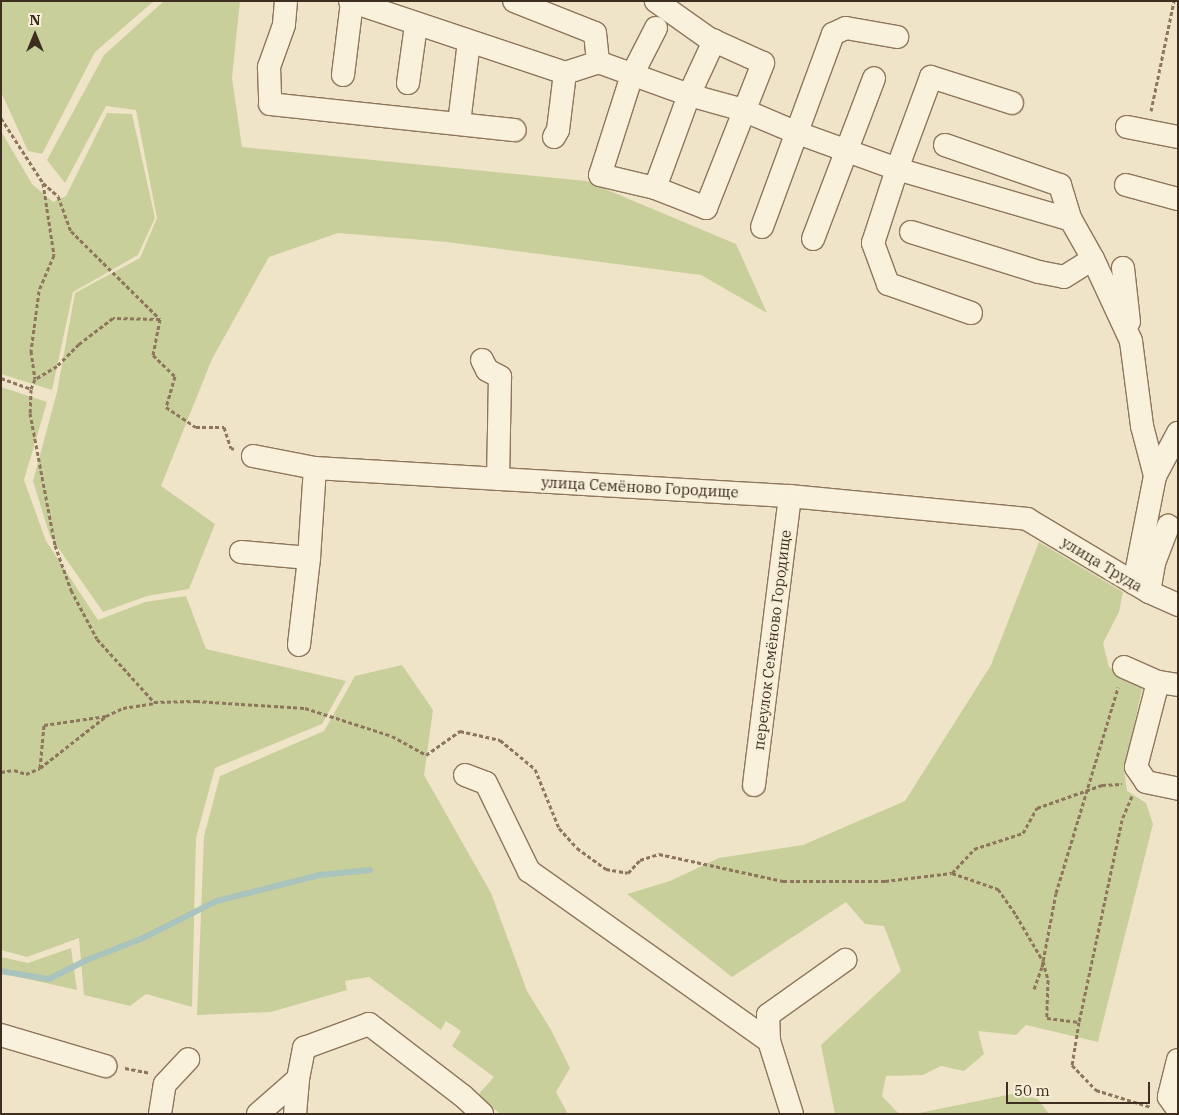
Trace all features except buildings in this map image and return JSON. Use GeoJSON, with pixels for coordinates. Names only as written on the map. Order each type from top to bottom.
{"type":"FeatureCollection","features":[{"type":"Feature","properties":{"kind":"street"},"geometry":{"type":"LineString","coordinates":[[286,1],[284,25],[269,67],[270,104],[515,130]]}},
{"type":"Feature","properties":{"kind":"street"},"geometry":{"type":"LineString","coordinates":[[514,1],[594,32],[598,62]]}},
{"type":"Feature","properties":{"kind":"street"},"geometry":{"type":"LineString","coordinates":[[656,1],[714,41],[763,63],[706,208],[655,188],[600,176],[632,75],[656,28]]}},
{"type":"Feature","properties":{"kind":"street"},"geometry":{"type":"LineString","coordinates":[[343,75],[351,2],[565,73],[598,62],[689,95],[743,110],[795,132],[897,169],[1071,220]]}},
{"type":"Feature","properties":{"kind":"street"},"geometry":{"type":"LineString","coordinates":[[408,83],[416,25]]}},
{"type":"Feature","properties":{"kind":"street"},"geometry":{"type":"LineString","coordinates":[[762,227],[795,132],[833,34],[846,28],[897,37]]}},
{"type":"Feature","properties":{"kind":"street"},"geometry":{"type":"LineString","coordinates":[[655,188],[689,95],[714,41]]}},
{"type":"Feature","properties":{"kind":"street"},"geometry":{"type":"LineString","coordinates":[[459,123],[468,42]]}},
{"type":"Feature","properties":{"kind":"street"},"geometry":{"type":"LineString","coordinates":[[554,137],[558,130],[565,73]]}},
{"type":"Feature","properties":{"kind":"street"},"geometry":{"type":"LineString","coordinates":[[971,313],[888,284],[873,243],[897,169],[931,77],[1012,103]]}},
{"type":"Feature","properties":{"kind":"street"},"geometry":{"type":"LineString","coordinates":[[813,239],[874,78]]}},
{"type":"Feature","properties":{"kind":"street"},"geometry":{"type":"LineString","coordinates":[[1137,128],[1178,137]]}},
{"type":"Feature","properties":{"kind":"street"},"geometry":{"type":"LineString","coordinates":[[945,144],[1060,185],[1071,220],[1093,259],[1131,341]]}},
{"type":"Feature","properties":{"kind":"street"},"geometry":{"type":"LineString","coordinates":[[1126,185],[1178,199]]}},
{"type":"Feature","properties":{"kind":"street"},"geometry":{"type":"LineString","coordinates":[[911,232],[1039,272],[1064,277],[1093,259]]}},
{"type":"Feature","properties":{"kind":"street"},"geometry":{"type":"LineString","coordinates":[[1123,268],[1142,426],[1155,476]]}},
{"type":"Feature","properties":{"kind":"street"},"geometry":{"type":"LineString","coordinates":[[482,360],[487,370],[500,377],[498,479]]}},
{"type":"Feature","properties":{"kind":"street"},"geometry":{"type":"LineString","coordinates":[[1141,588],[1155,476],[1178,433]]}},
{"type":"Feature","properties":{"kind":"street","name":"улица Семёново Городище"},"geometry":{"type":"LineString","coordinates":[[253,456],[315,468],[790,496],[1027,519]]}},
{"type":"Feature","properties":{"kind":"street"},"geometry":{"type":"LineString","coordinates":[[299,645],[309,558],[315,468]]}},
{"type":"Feature","properties":{"kind":"street","name":"переулок Семёново Городище"},"geometry":{"type":"LineString","coordinates":[[754,785],[790,496]]}},
{"type":"Feature","properties":{"kind":"street","name":"улица Труда"},"geometry":{"type":"LineString","coordinates":[[1027,519],[1141,588],[1178,605]]}},
{"type":"Feature","properties":{"kind":"street"},"geometry":{"type":"LineString","coordinates":[[1141,588],[1154,563],[1168,526]]}},
{"type":"Feature","properties":{"kind":"street"},"geometry":{"type":"LineString","coordinates":[[241,552],[309,558]]}},
{"type":"Feature","properties":{"kind":"street"},"geometry":{"type":"LineString","coordinates":[[1124,667],[1168,684],[1136,767],[1146,782],[1178,789]]}},
{"type":"Feature","properties":{"kind":"street"},"geometry":{"type":"LineString","coordinates":[[465,774],[486,784],[529,871],[769,1041]]}},
{"type":"Feature","properties":{"kind":"street"},"geometry":{"type":"LineString","coordinates":[[792,1114],[769,1041],[768,1015],[845,960]]}},
{"type":"Feature","properties":{"kind":"street"},"geometry":{"type":"LineString","coordinates":[[295,1114],[298,1079],[304,1048],[368,1024],[463,1096],[482,1114]]}},
{"type":"Feature","properties":{"kind":"street"},"geometry":{"type":"LineString","coordinates":[[1,1035],[105,1066]]}},
{"type":"Feature","properties":{"kind":"street"},"geometry":{"type":"LineString","coordinates":[[160,1114],[165,1084],[188,1059]]}},
{"type":"Feature","properties":{"kind":"street"},"geometry":{"type":"LineString","coordinates":[[1178,1060],[1169,1097],[1178,1110]]}},
{"type":"Feature","properties":{"kind":"street"},"geometry":{"type":"LineString","coordinates":[[258,1114],[298,1079]]}},
{"type":"Feature","properties":{"kind":"path"},"geometry":{"type":"LineString","coordinates":[[1137,128],[1174,1]]}},
{"type":"Feature","properties":{"kind":"path"},"geometry":{"type":"LineString","coordinates":[[1,118],[43,183],[58,196],[72,231],[160,319]]}},
{"type":"Feature","properties":{"kind":"path"},"geometry":{"type":"LineString","coordinates":[[43,183],[54,255],[39,291],[31,351],[35,379],[31,389],[30,413],[55,545],[71,590],[97,639],[154,702]]}},
{"type":"Feature","properties":{"kind":"path"},"geometry":{"type":"LineString","coordinates":[[35,379],[57,366],[79,344],[113,318],[160,319]]}},
{"type":"Feature","properties":{"kind":"path"},"geometry":{"type":"LineString","coordinates":[[160,319],[154,355],[175,376],[166,407],[196,427],[224,428],[231,448]]}},
{"type":"Feature","properties":{"kind":"path"},"geometry":{"type":"LineString","coordinates":[[1,378],[31,389]]}},
{"type":"Feature","properties":{"kind":"path"},"geometry":{"type":"LineString","coordinates":[[1034,989],[1043,962],[1056,893],[1124,667]]}},
{"type":"Feature","properties":{"kind":"path"},"geometry":{"type":"LineString","coordinates":[[1,772],[14,770],[26,774],[40,768],[106,716],[123,708],[154,702],[196,701],[306,708],[392,736],[426,755],[460,730],[500,740],[535,770],[558,828],[577,848],[606,869],[628,874],[640,860],[659,854],[783,881],[885,881],[952,874],[998,889],[1016,915],[1043,962],[1048,980],[1047,1018],[1079,1022]]}},
{"type":"Feature","properties":{"kind":"path"},"geometry":{"type":"LineString","coordinates":[[40,768],[44,725],[106,716]]}},
{"type":"Feature","properties":{"kind":"path"},"geometry":{"type":"LineString","coordinates":[[952,874],[974,848],[1023,833],[1037,808],[1102,785],[1146,782]]}},
{"type":"Feature","properties":{"kind":"path"},"geometry":{"type":"LineString","coordinates":[[1146,782],[1129,800],[1122,820],[1079,1022],[1072,1066],[1096,1090],[1153,1107]]}},
{"type":"Feature","properties":{"kind":"path"},"geometry":{"type":"LineString","coordinates":[[105,1066],[148,1071],[165,1084]]}},
{"type":"Feature","properties":{"kind":"green space"},"geometry":{"type":"Polygon","coordinates":[[[1,1],[154,1],[95,52],[42,154],[28,151],[1,92],[1,1]]]}},
{"type":"Feature","properties":{"kind":"green space"},"geometry":{"type":"Polygon","coordinates":[[[164,1],[240,1],[232,78],[242,147],[586,181],[736,244],[767,313],[701,275],[447,242],[338,233],[269,257],[212,359],[161,486],[215,524],[189,589],[147,596],[103,612],[50,536],[33,481],[57,392],[75,293],[140,258],[157,218],[136,110],[106,106],[65,183],[47,160],[104,55],[164,1]]]}},
{"type":"Feature","properties":{"kind":"green space"},"geometry":{"type":"Polygon","coordinates":[[[107,113],[132,114],[155,218],[138,255],[73,292],[52,390],[1,374],[1,131],[32,184],[53,202],[66,196],[107,113]]]}},
{"type":"Feature","properties":{"kind":"green space"},"geometry":{"type":"Polygon","coordinates":[[[1,387],[47,402],[24,480],[46,541],[98,620],[145,602],[186,596],[206,649],[346,681],[322,724],[215,768],[196,838],[192,1007],[146,994],[130,1006],[84,995],[79,938],[27,957],[1,950],[1,387]]]}},
{"type":"Feature","properties":{"kind":"green space"},"geometry":{"type":"Polygon","coordinates":[[[1039,542],[1123,592],[1119,612],[1103,643],[1109,667],[1143,685],[1124,770],[1127,791],[1146,803],[1153,824],[1098,1042],[1026,1025],[1016,1035],[978,1031],[984,1054],[964,1071],[941,1066],[923,1075],[886,1076],[882,1096],[899,1114],[835,1114],[821,1045],[901,971],[884,926],[865,924],[846,902],[732,977],[627,894],[670,881],[719,858],[803,845],[905,801],[991,665],[1039,542]]]}},
{"type":"Feature","properties":{"kind":"green space"},"geometry":{"type":"Polygon","coordinates":[[[402,665],[433,710],[424,775],[491,893],[527,991],[551,1030],[570,1068],[556,1092],[568,1114],[501,1114],[477,1096],[494,1077],[452,1046],[461,1031],[446,1021],[441,1030],[369,977],[345,981],[347,990],[271,1012],[197,1015],[204,836],[220,776],[324,731],[355,676],[402,665]]]}},
{"type":"Feature","properties":{"kind":"green space"},"geometry":{"type":"Polygon","coordinates":[[[71,948],[77,990],[1,973],[1,957],[28,963],[71,948]]]}},
{"type":"Feature","properties":{"kind":"green space"},"geometry":{"type":"Polygon","coordinates":[[[1017,1093],[1038,1099],[1049,1114],[914,1114],[1017,1093]]]}},
{"type":"Feature","properties":{"kind":"waterway"},"geometry":{"type":"LineString","coordinates":[[1,971],[49,979],[87,960],[141,939],[217,901],[320,875],[370,870]]}}]}
